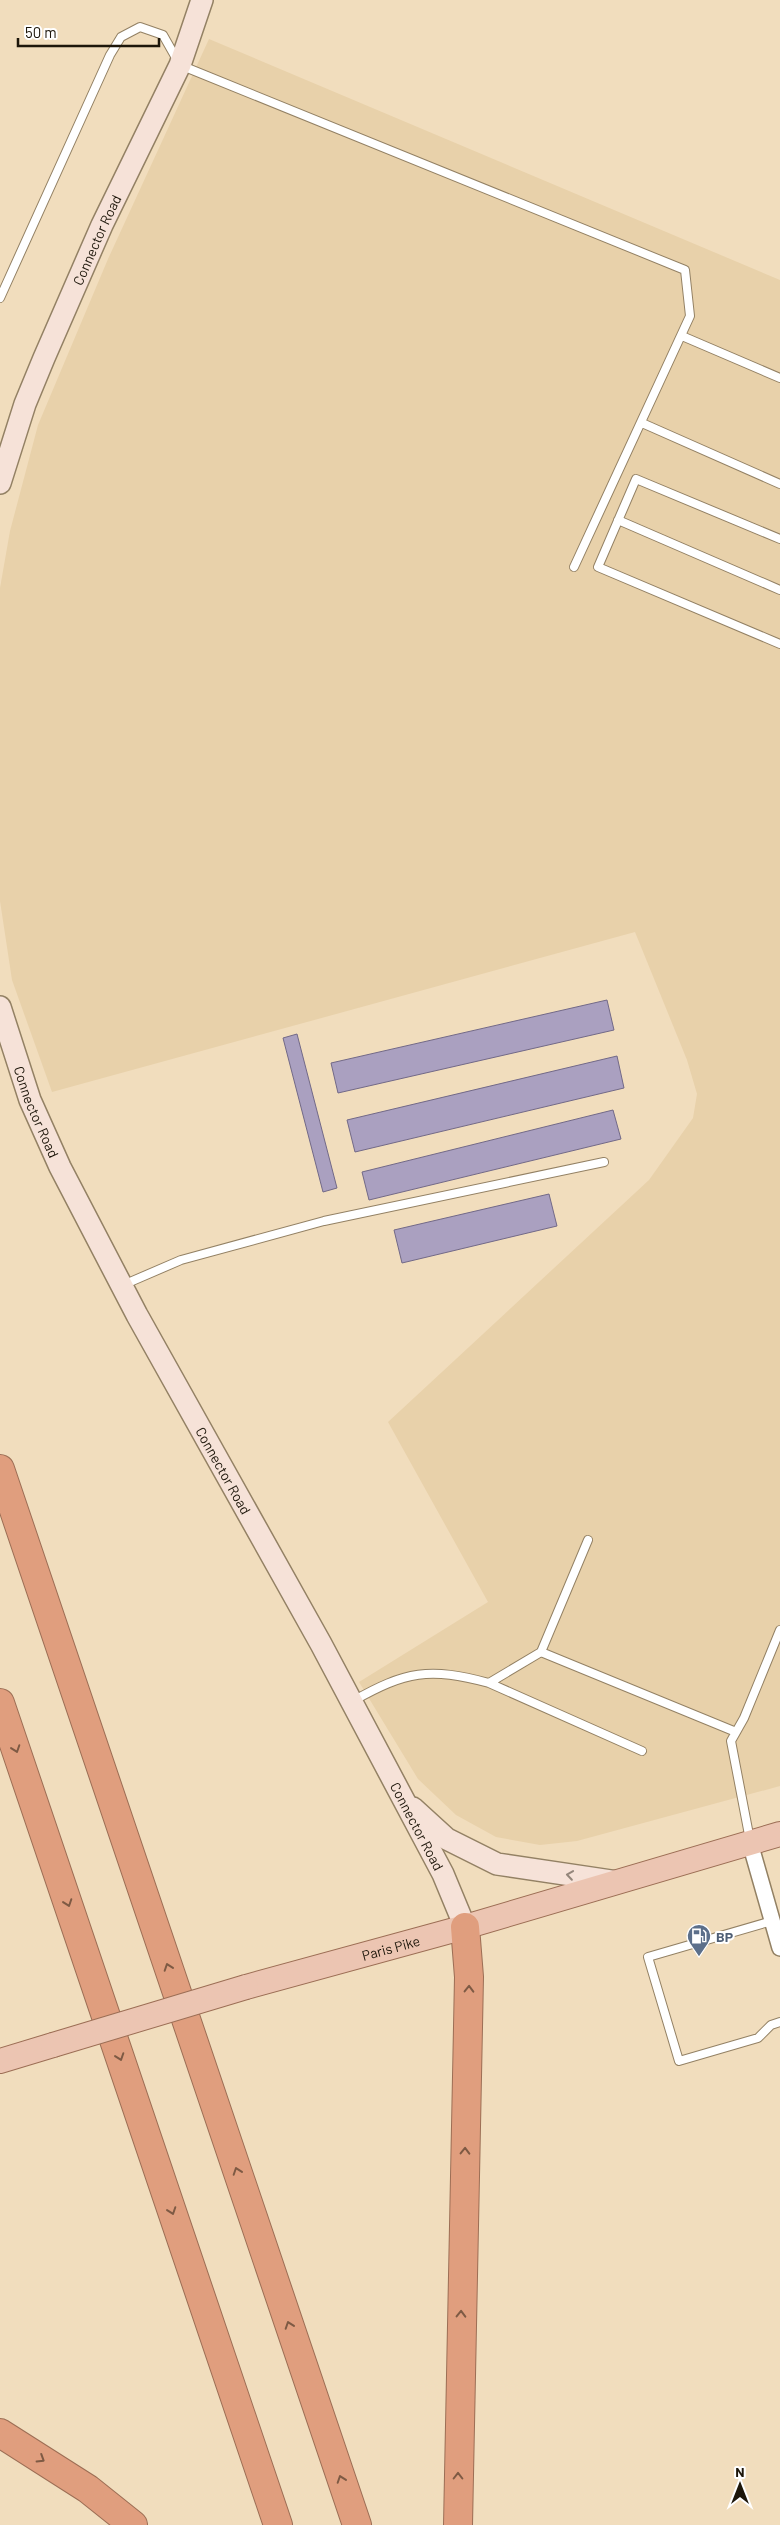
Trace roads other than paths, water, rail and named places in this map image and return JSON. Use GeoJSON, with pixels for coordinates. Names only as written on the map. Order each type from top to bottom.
{"type":"FeatureCollection","features":[{"type":"Feature","properties":{"kind":"highway"},"geometry":{"type":"LineString","coordinates":[[0,1469],[357,2525]]}},
{"type":"Feature","properties":{"kind":"highway"},"geometry":{"type":"LineString","coordinates":[[0,1703],[278,2525]]}},
{"type":"Feature","properties":{"kind":"highway"},"geometry":{"type":"LineString","coordinates":[[458,2525],[469,1977],[464,1927]]}},
{"type":"Feature","properties":{"kind":"highway"},"geometry":{"type":"LineString","coordinates":[[0,2433],[88,2489],[133,2525]]}},
{"type":"Feature","properties":{"kind":"main road","name":"Connector Road"},"geometry":{"type":"LineString","coordinates":[[0,483],[25,404],[44,358],[102,225],[180,66],[202,0]]}},
{"type":"Feature","properties":{"kind":"main road","name":"Connector Road"},"geometry":{"type":"LineString","coordinates":[[0,1007],[13,1051],[44,1135],[122,1286],[352,1702],[400,1796],[443,1874],[464,1927]]}},
{"type":"Feature","properties":{"kind":"main road"},"geometry":{"type":"LineString","coordinates":[[400,1796],[447,1839],[497,1864],[618,1882]]}},
{"type":"Feature","properties":{"kind":"main road","name":"Paris Pike"},"geometry":{"type":"LineString","coordinates":[[0,2061],[246,1987],[464,1927],[780,1834]]}},
{"type":"Feature","properties":{"kind":"street"},"geometry":{"type":"LineString","coordinates":[[750,1843],[777,1935]]}},
{"type":"Feature","properties":{"kind":"lane"},"geometry":{"type":"LineString","coordinates":[[0,298],[110,55],[121,37],[140,27],[163,35],[180,66],[685,270],[690,316],[574,567]]}},
{"type":"Feature","properties":{"kind":"lane"},"geometry":{"type":"LineString","coordinates":[[682,336],[780,378]]}},
{"type":"Feature","properties":{"kind":"lane"},"geometry":{"type":"LineString","coordinates":[[642,423],[780,484]]}},
{"type":"Feature","properties":{"kind":"lane"},"geometry":{"type":"LineString","coordinates":[[780,539],[636,479],[598,568],[780,644]]}},
{"type":"Feature","properties":{"kind":"lane"},"geometry":{"type":"LineString","coordinates":[[618,520],[780,590]]}},
{"type":"Feature","properties":{"kind":"lane"},"geometry":{"type":"LineString","coordinates":[[122,1286],[182,1260],[324,1221],[604,1162]]}},
{"type":"Feature","properties":{"kind":"lane"},"geometry":{"type":"LineString","coordinates":[[488,1683],[541,1652],[588,1540]]}},
{"type":"Feature","properties":{"kind":"lane"},"geometry":{"type":"LineString","coordinates":[[750,1843],[731,1741],[779,1633]]}},
{"type":"Feature","properties":{"kind":"lane"},"geometry":{"type":"LineString","coordinates":[[541,1652],[736,1732]]}},
{"type":"Feature","properties":{"kind":"lane"},"geometry":{"type":"LineString","coordinates":[[352,1702],[381,1685],[409,1675],[432,1672],[463,1676],[488,1683],[642,1751]]}},
{"type":"Feature","properties":{"kind":"lane"},"geometry":{"type":"LineString","coordinates":[[777,1935],[648,1956],[679,2061],[758,2038],[771,2025],[780,2022]]}},
{"type":"Feature","properties":{"kind":"place","name":"BP"},"geometry":{"type":"Point","coordinates":[699,1957]}}]}
